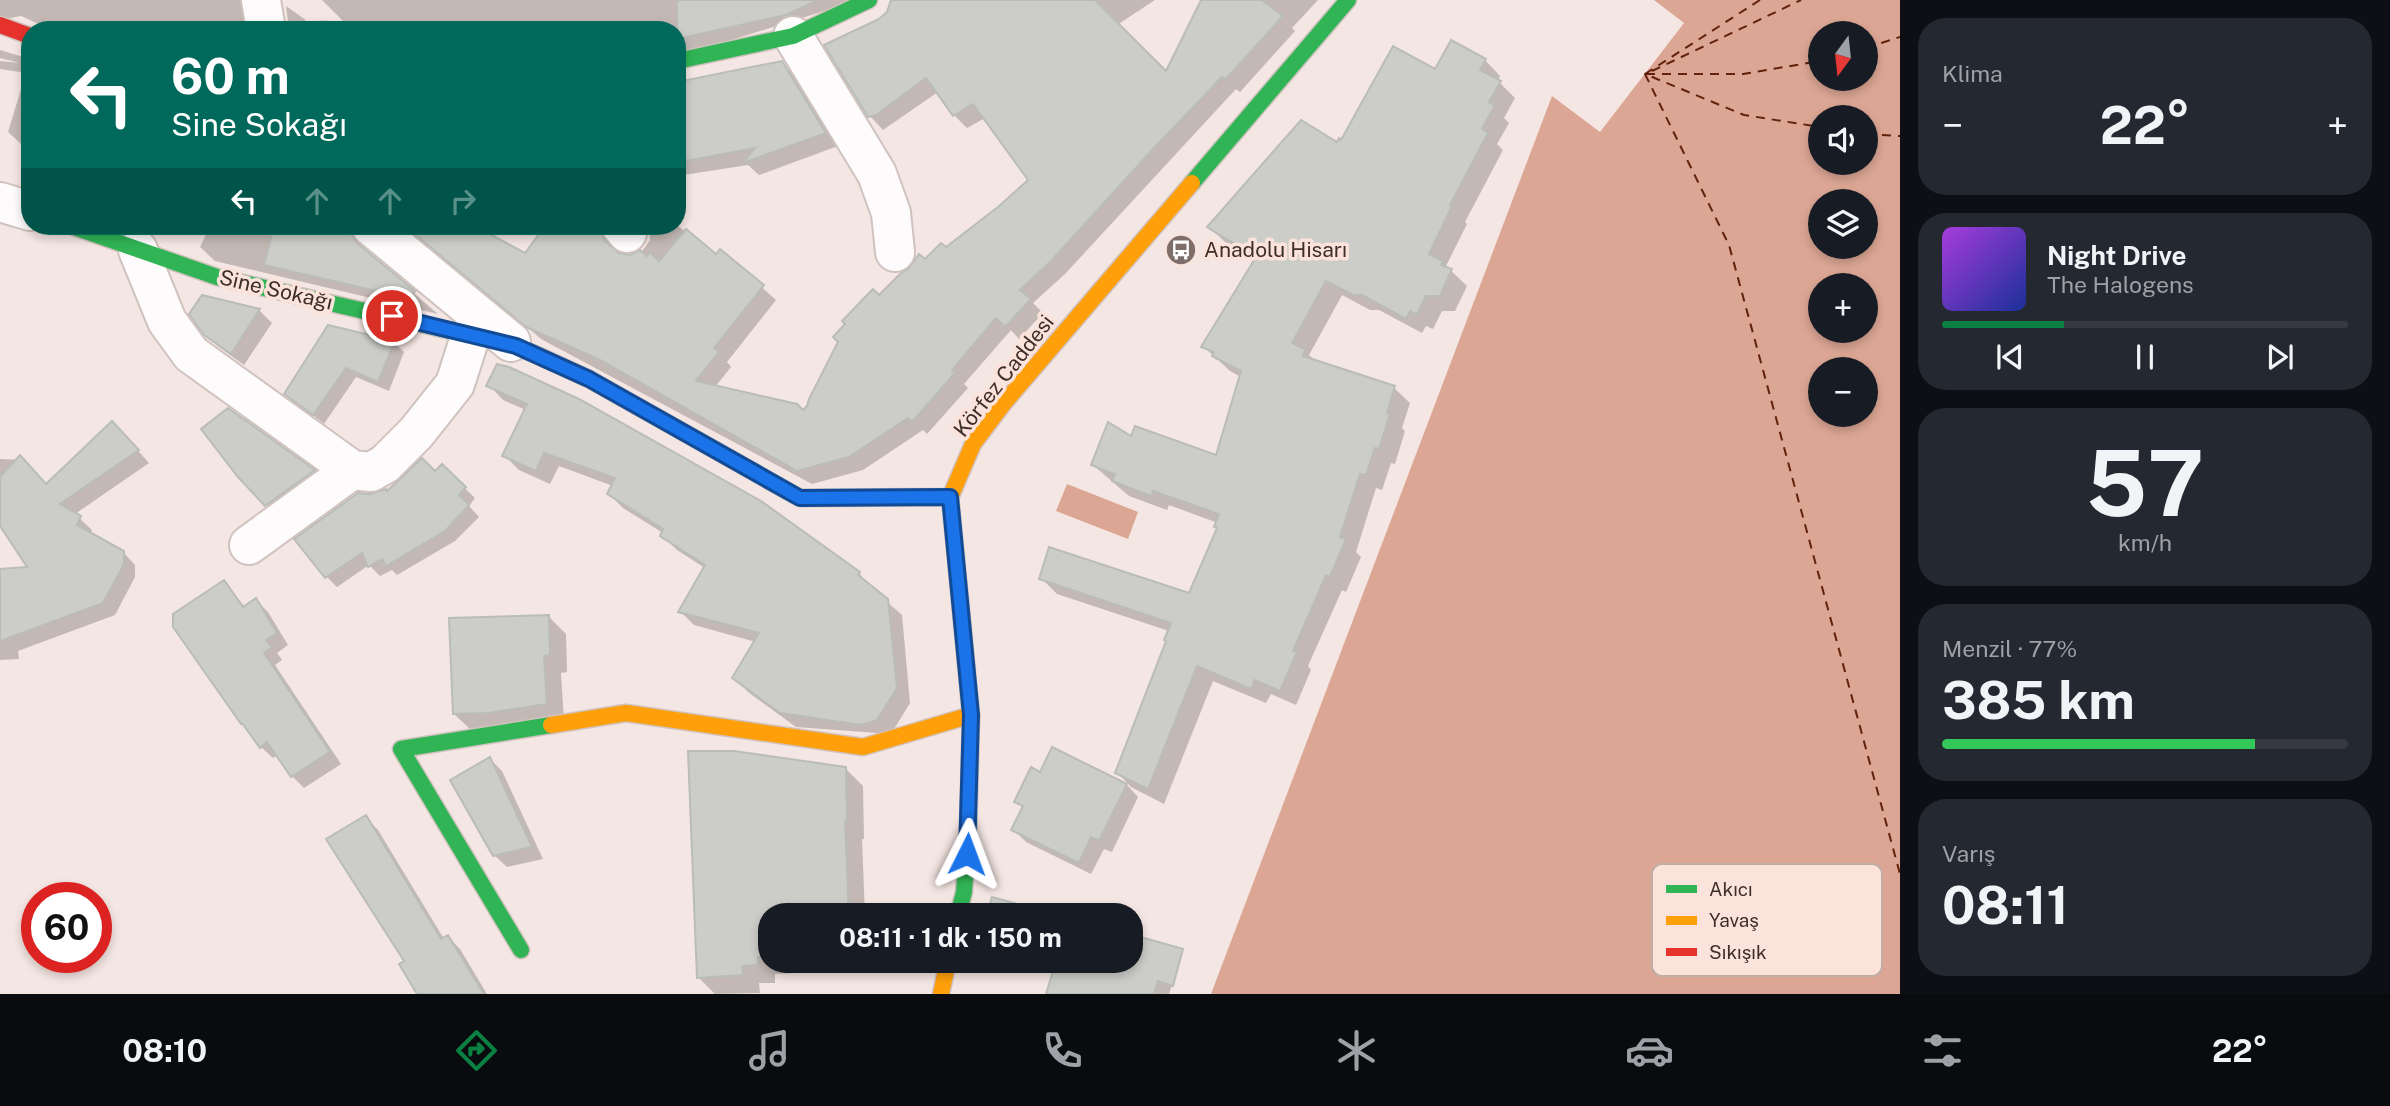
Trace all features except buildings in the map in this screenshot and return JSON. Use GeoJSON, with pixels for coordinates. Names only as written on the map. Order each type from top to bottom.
{"type":"FeatureCollection","features":[{"type":"Feature","properties":{"kind":"street"},"geometry":{"type":"LineString","coordinates":[[261,0],[264,21]]}},
{"type":"Feature","properties":{"kind":"street"},"geometry":{"type":"LineString","coordinates":[[686,59],[793,36],[869,0]]}},
{"type":"Feature","properties":{"kind":"street","name":"Körfez Caddesi"},"geometry":{"type":"LineString","coordinates":[[961,903],[968,835],[971,715],[950,497],[974,444],[1004,403],[1348,0]]}},
{"type":"Feature","properties":{"kind":"street"},"geometry":{"type":"LineString","coordinates":[[793,36],[877,174],[891,214],[895,252]]}},
{"type":"Feature","properties":{"kind":"street"},"geometry":{"type":"LineString","coordinates":[[0,202],[21,208]]}},
{"type":"Feature","properties":{"kind":"street","name":"Sine Sokağı"},"geometry":{"type":"LineString","coordinates":[[96,235],[217,277],[516,346],[589,379],[800,498],[950,497]]}},
{"type":"Feature","properties":{"kind":"street"},"geometry":{"type":"LineString","coordinates":[[382,235],[516,346]]}},
{"type":"Feature","properties":{"kind":"street"},"geometry":{"type":"LineString","coordinates":[[138,250],[167,321],[191,354],[352,470],[371,471],[385,464],[416,433],[455,384],[471,334]]}},
{"type":"Feature","properties":{"kind":"street"},"geometry":{"type":"LineString","coordinates":[[249,545],[352,470]]}},
{"type":"Feature","properties":{"kind":"street"},"geometry":{"type":"LineString","coordinates":[[521,950],[401,749],[626,713],[863,747],[971,715]]}},
{"type":"Feature","properties":{"kind":"street"},"geometry":{"type":"LineString","coordinates":[[941,994],[945,973]]}},
{"type":"Feature","properties":{"kind":"shaded area"},"geometry":{"type":"Polygon","coordinates":[[[1654,0],[1900,0],[1900,994],[1211,994],[1552,96],[1600,132],[1684,23],[1654,0]]]}},
{"type":"Feature","properties":{"kind":"shaded area"},"geometry":{"type":"Polygon","coordinates":[[[1067,484],[1138,512],[1128,539],[1056,511],[1067,484]]]}},
{"type":"Feature","properties":{"kind":"ferry route"},"geometry":{"type":"LineString","coordinates":[[1760,0],[1645,74],[1744,115],[1808,125]]}},
{"type":"Feature","properties":{"kind":"ferry route"},"geometry":{"type":"LineString","coordinates":[[1652,71],[1801,0]]}},
{"type":"Feature","properties":{"kind":"ferry route"},"geometry":{"type":"LineString","coordinates":[[1878,44],[1900,37]]}},
{"type":"Feature","properties":{"kind":"ferry route"},"geometry":{"type":"LineString","coordinates":[[1646,74],[1743,74],[1808,63]]}},
{"type":"Feature","properties":{"kind":"ferry route"},"geometry":{"type":"LineString","coordinates":[[1645,74],[1729,245],[1900,874]]}},
{"type":"Feature","properties":{"kind":"ferry route"},"geometry":{"type":"LineString","coordinates":[[1878,135],[1900,136]]}},
{"type":"Feature","properties":{"kind":"traffic: fast"},"geometry":{"type":"LineString","coordinates":[[686,59],[793,36],[869,0]]}},
{"type":"Feature","properties":{"kind":"traffic: fast"},"geometry":{"type":"LineString","coordinates":[[1192,183],[1348,0]]}},
{"type":"Feature","properties":{"kind":"traffic: fast"},"geometry":{"type":"LineString","coordinates":[[97,235],[217,277],[516,346],[539,356]]}},
{"type":"Feature","properties":{"kind":"traffic: fast"},"geometry":{"type":"LineString","coordinates":[[952,493],[950,497],[971,715],[968,835],[961,903]]}},
{"type":"Feature","properties":{"kind":"traffic: fast"},"geometry":{"type":"LineString","coordinates":[[521,950],[401,749],[551,725]]}},
{"type":"Feature","properties":{"kind":"traffic: slow"},"geometry":{"type":"LineString","coordinates":[[952,493],[973,444],[1004,403],[1192,183]]}},
{"type":"Feature","properties":{"kind":"traffic: slow"},"geometry":{"type":"LineString","coordinates":[[539,356],[589,379],[800,498],[950,497]]}},
{"type":"Feature","properties":{"kind":"traffic: slow"},"geometry":{"type":"LineString","coordinates":[[551,725],[626,713],[863,747],[971,715]]}},
{"type":"Feature","properties":{"kind":"traffic: slow"},"geometry":{"type":"LineString","coordinates":[[941,994],[945,973]]}},
{"type":"Feature","properties":{"kind":"traffic: jam"},"geometry":{"type":"LineString","coordinates":[[0,25],[21,33]]}},
{"type":"Feature","properties":{"kind":"place","name":"Anadolu Hisarı"},"geometry":{"type":"Point","coordinates":[1181,250]}},
{"type":"Feature","properties":{"kind":"route"},"geometry":{"type":"LineString","coordinates":[[392,316],[516,346],[589,379],[800,498],[950,497],[971,715],[967,854]]}}]}
